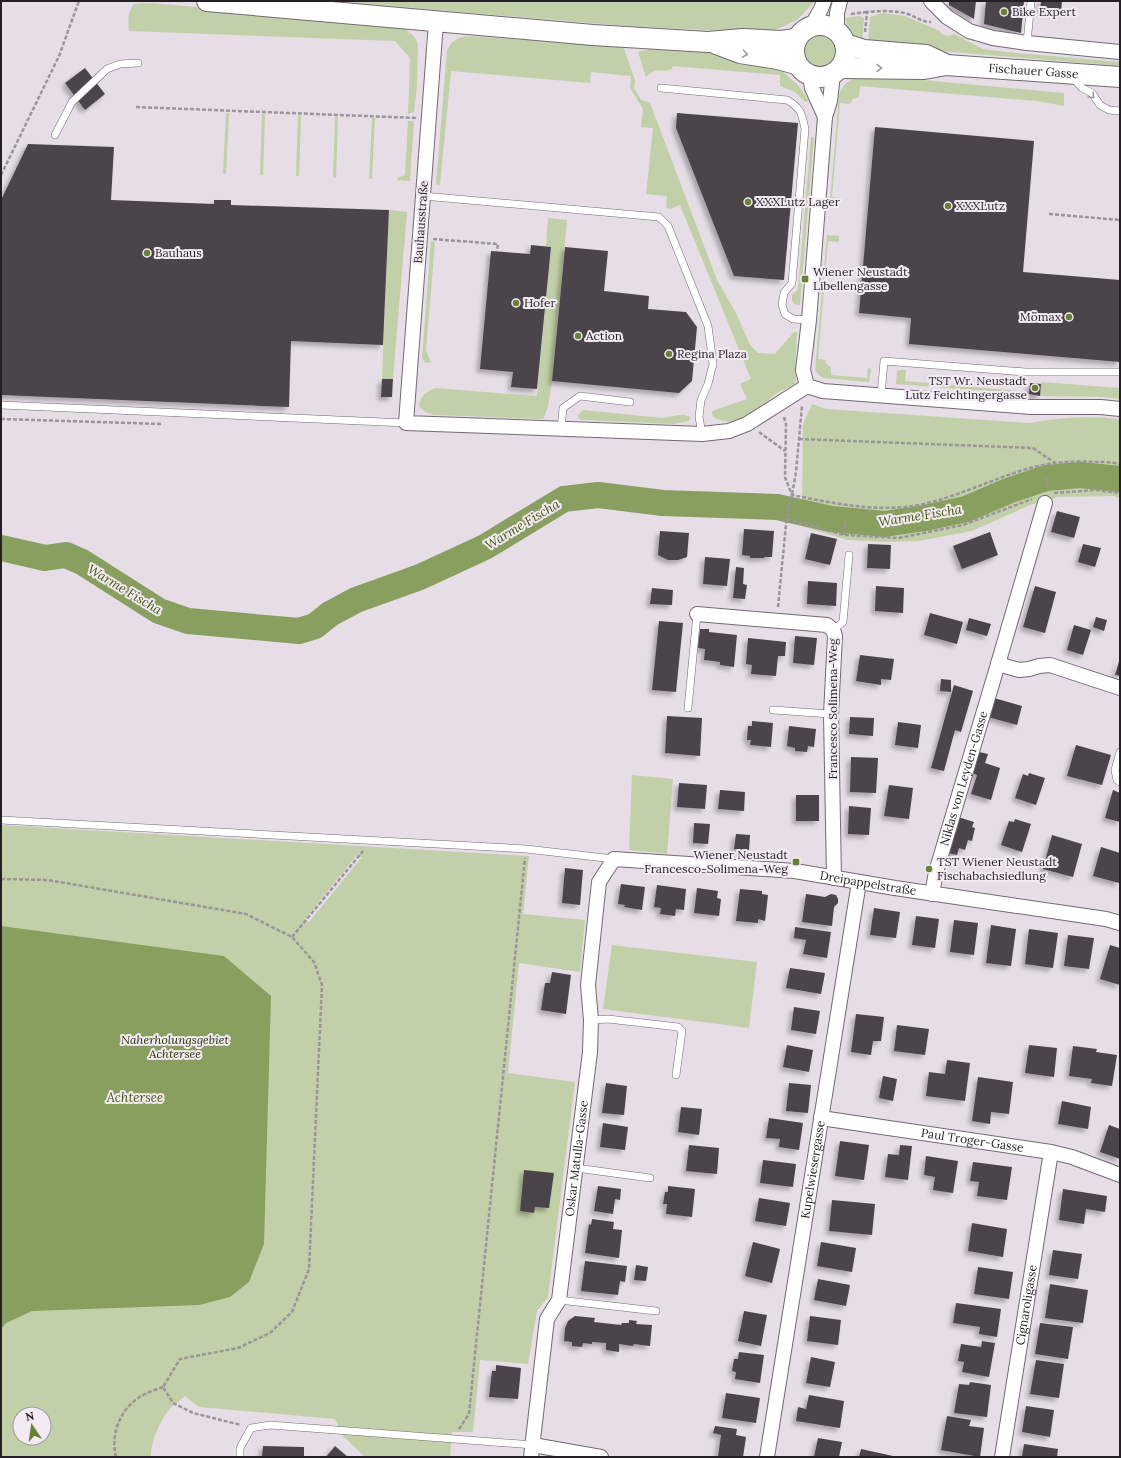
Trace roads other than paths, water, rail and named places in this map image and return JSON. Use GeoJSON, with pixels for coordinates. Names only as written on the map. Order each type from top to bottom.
{"type":"FeatureCollection","features":[{"type":"Feature","properties":{"kind":"main road"},"geometry":{"type":"LineString","coordinates":[[207,1],[593,35],[708,42],[743,39],[781,41],[796,39]]}},
{"type":"Feature","properties":{"kind":"main road"},"geometry":{"type":"LineString","coordinates":[[708,42],[740,53],[778,59],[818,78],[826,77],[837,71],[844,61],[846,53],[841,37],[830,26],[821,24],[812,26],[803,30],[796,39],[793,47],[793,56],[803,70]]}},
{"type":"Feature","properties":{"kind":"main road","name":"Fischauer Gasse"},"geometry":{"type":"LineString","coordinates":[[841,37],[864,50],[926,55],[946,64]]}},
{"type":"Feature","properties":{"kind":"main road","name":"Fischauer Gasse"},"geometry":{"type":"LineString","coordinates":[[837,71],[924,69],[946,64],[1120,77]]}},
{"type":"Feature","properties":{"kind":"street"},"geometry":{"type":"LineString","coordinates":[[812,26],[824,1]]}},
{"type":"Feature","properties":{"kind":"street"},"geometry":{"type":"LineString","coordinates":[[840,1],[837,13],[841,37]]}},
{"type":"Feature","properties":{"kind":"street"},"geometry":{"type":"LineString","coordinates":[[939,7],[969,31],[993,38],[1027,43],[1120,52]]}},
{"type":"Feature","properties":{"kind":"street","name":"Bauhausstraße"},"geometry":{"type":"LineString","coordinates":[[406,423],[436,22]]}},
{"type":"Feature","properties":{"kind":"street"},"geometry":{"type":"LineString","coordinates":[[803,70],[825,118]]}},
{"type":"Feature","properties":{"kind":"street"},"geometry":{"type":"LineString","coordinates":[[807,386],[803,370],[809,320],[825,118],[837,71]]}},
{"type":"Feature","properties":{"kind":"street"},"geometry":{"type":"LineString","coordinates":[[406,423],[702,434],[728,431],[747,424],[807,386],[823,391],[1031,407],[1101,407],[1120,409]]}},
{"type":"Feature","properties":{"kind":"street","name":"Niklas von Leyden-Gasse"},"geometry":{"type":"LineString","coordinates":[[932,894],[936,872],[998,664],[1040,501]]}},
{"type":"Feature","properties":{"kind":"street","name":"Francesco Solimena-Weg"},"geometry":{"type":"LineString","coordinates":[[697,614],[827,625],[833,630],[835,636],[831,714],[834,878]]}},
{"type":"Feature","properties":{"kind":"street"},"geometry":{"type":"LineString","coordinates":[[998,664],[1019,670],[1050,665],[1120,688]]}},
{"type":"Feature","properties":{"kind":"street","name":"Dreipappelstraße"},"geometry":{"type":"LineString","coordinates":[[614,859],[795,871],[932,894],[1106,919],[1120,923]]}},
{"type":"Feature","properties":{"kind":"street","name":"Oskar Matulla-Gasse"},"geometry":{"type":"LineString","coordinates":[[532,1451],[547,1318],[559,1300],[590,1052],[591,1020],[588,985],[599,882],[614,859]]}},
{"type":"Feature","properties":{"kind":"street","name":"Kupelwiesergasse"},"geometry":{"type":"LineString","coordinates":[[768,1457],[859,882]]}},
{"type":"Feature","properties":{"kind":"street","name":"Paul Troger-Gasse"},"geometry":{"type":"LineString","coordinates":[[821,1118],[1051,1152],[1072,1157],[1120,1175]]}},
{"type":"Feature","properties":{"kind":"street","name":"Cignaroligasse"},"geometry":{"type":"LineString","coordinates":[[1002,1457],[1051,1152]]}},
{"type":"Feature","properties":{"kind":"street"},"geometry":{"type":"LineString","coordinates":[[532,1451],[601,1457]]}},
{"type":"Feature","properties":{"kind":"lane"},"geometry":{"type":"LineString","coordinates":[[1027,43],[1031,1]]}},
{"type":"Feature","properties":{"kind":"lane"},"geometry":{"type":"LineString","coordinates":[[55,135],[72,102],[106,69],[120,64],[138,63]]}},
{"type":"Feature","properties":{"kind":"lane"},"geometry":{"type":"LineString","coordinates":[[1069,73],[1082,88],[1092,93],[1100,105],[1109,110],[1120,111]]}},
{"type":"Feature","properties":{"kind":"lane"},"geometry":{"type":"LineString","coordinates":[[661,88],[787,100],[797,106],[803,117],[805,137],[792,283],[784,293],[782,305],[784,314],[793,319],[809,320]]}},
{"type":"Feature","properties":{"kind":"lane"},"geometry":{"type":"LineString","coordinates":[[423,196],[659,217],[668,226],[708,326],[713,364],[708,384],[701,400],[700,417],[702,434]]}},
{"type":"Feature","properties":{"kind":"lane"},"geometry":{"type":"LineString","coordinates":[[881,395],[884,360],[1025,372],[1120,372]]}},
{"type":"Feature","properties":{"kind":"lane"},"geometry":{"type":"LineString","coordinates":[[561,429],[563,408],[580,396],[630,402]]}},
{"type":"Feature","properties":{"kind":"lane"},"geometry":{"type":"LineString","coordinates":[[1,405],[406,423]]}},
{"type":"Feature","properties":{"kind":"lane"},"geometry":{"type":"LineString","coordinates":[[833,630],[844,622],[849,555]]}},
{"type":"Feature","properties":{"kind":"lane"},"geometry":{"type":"LineString","coordinates":[[688,708],[697,614]]}},
{"type":"Feature","properties":{"kind":"lane"},"geometry":{"type":"LineString","coordinates":[[773,710],[831,714]]}},
{"type":"Feature","properties":{"kind":"lane"},"geometry":{"type":"LineString","coordinates":[[1120,752],[1115,770],[1117,780],[1120,782]]}},
{"type":"Feature","properties":{"kind":"lane"},"geometry":{"type":"LineString","coordinates":[[1,820],[526,849],[614,859]]}},
{"type":"Feature","properties":{"kind":"lane"},"geometry":{"type":"LineString","coordinates":[[591,1020],[608,1019],[678,1027],[682,1031],[676,1075]]}},
{"type":"Feature","properties":{"kind":"lane"},"geometry":{"type":"LineString","coordinates":[[576,1168],[650,1178]]}},
{"type":"Feature","properties":{"kind":"lane"},"geometry":{"type":"LineString","coordinates":[[559,1300],[656,1311]]}},
{"type":"Feature","properties":{"kind":"lane"},"geometry":{"type":"LineString","coordinates":[[240,1457],[240,1448],[251,1428],[270,1425],[453,1438],[532,1451]]}},
{"type":"Feature","properties":{"kind":"water","name":"Achtersee"},"geometry":{"type":"Polygon","coordinates":[[[1,926],[224,956],[271,996],[264,1244],[249,1282],[230,1297],[199,1305],[32,1311],[6,1323],[1,1329],[1,926]]]}},
{"type":"Feature","properties":{"kind":"waterway","name":"Warme Fischa"},"geometry":{"type":"LineString","coordinates":[[1,548],[45,558],[66,555],[82,562],[159,611],[188,621],[299,631],[315,626],[330,614],[356,600],[420,577],[485,547],[564,499],[598,495],[663,503],[777,507],[831,519],[885,524],[925,518],[966,509],[1008,491],[1046,478],[1080,475],[1120,479]]}},
{"type":"Feature","properties":{"kind":"place","name":"Bike Expert"},"geometry":{"type":"Point","coordinates":[1004,12]}},
{"type":"Feature","properties":{"kind":"place","name":"XXXLutz Lager"},"geometry":{"type":"Point","coordinates":[748,202]}},
{"type":"Feature","properties":{"kind":"place","name":"XXXLutz"},"geometry":{"type":"Point","coordinates":[948,206]}},
{"type":"Feature","properties":{"kind":"place","name":"Bauhaus"},"geometry":{"type":"Point","coordinates":[147,253]}},
{"type":"Feature","properties":{"kind":"place","name":"Wiener Neustadt Libellengasse"},"geometry":{"type":"Point","coordinates":[805,279]}},
{"type":"Feature","properties":{"kind":"place","name":"Hofer"},"geometry":{"type":"Point","coordinates":[516,303]}},
{"type":"Feature","properties":{"kind":"place","name":"Mömax"},"geometry":{"type":"Point","coordinates":[1069,317]}},
{"type":"Feature","properties":{"kind":"place","name":"Action"},"geometry":{"type":"Point","coordinates":[578,336]}},
{"type":"Feature","properties":{"kind":"place","name":"Regina Plaza"},"geometry":{"type":"Point","coordinates":[669,354]}},
{"type":"Feature","properties":{"kind":"place","name":"TST Wr. Neustadt Lutz Feichtingergasse"},"geometry":{"type":"Point","coordinates":[1035,388]}},
{"type":"Feature","properties":{"kind":"place","name":"Wiener Neustadt Francesco-Solimena-Weg"},"geometry":{"type":"Point","coordinates":[796,862]}},
{"type":"Feature","properties":{"kind":"place","name":"TST Wiener Neustadt Fischabachsiedlung"},"geometry":{"type":"Point","coordinates":[929,869]}},
{"type":"Feature","properties":{"kind":"park label","name":"Naherholungsgebiet Achtersee"},"geometry":{"type":"Point","coordinates":[175,1047]}}]}
